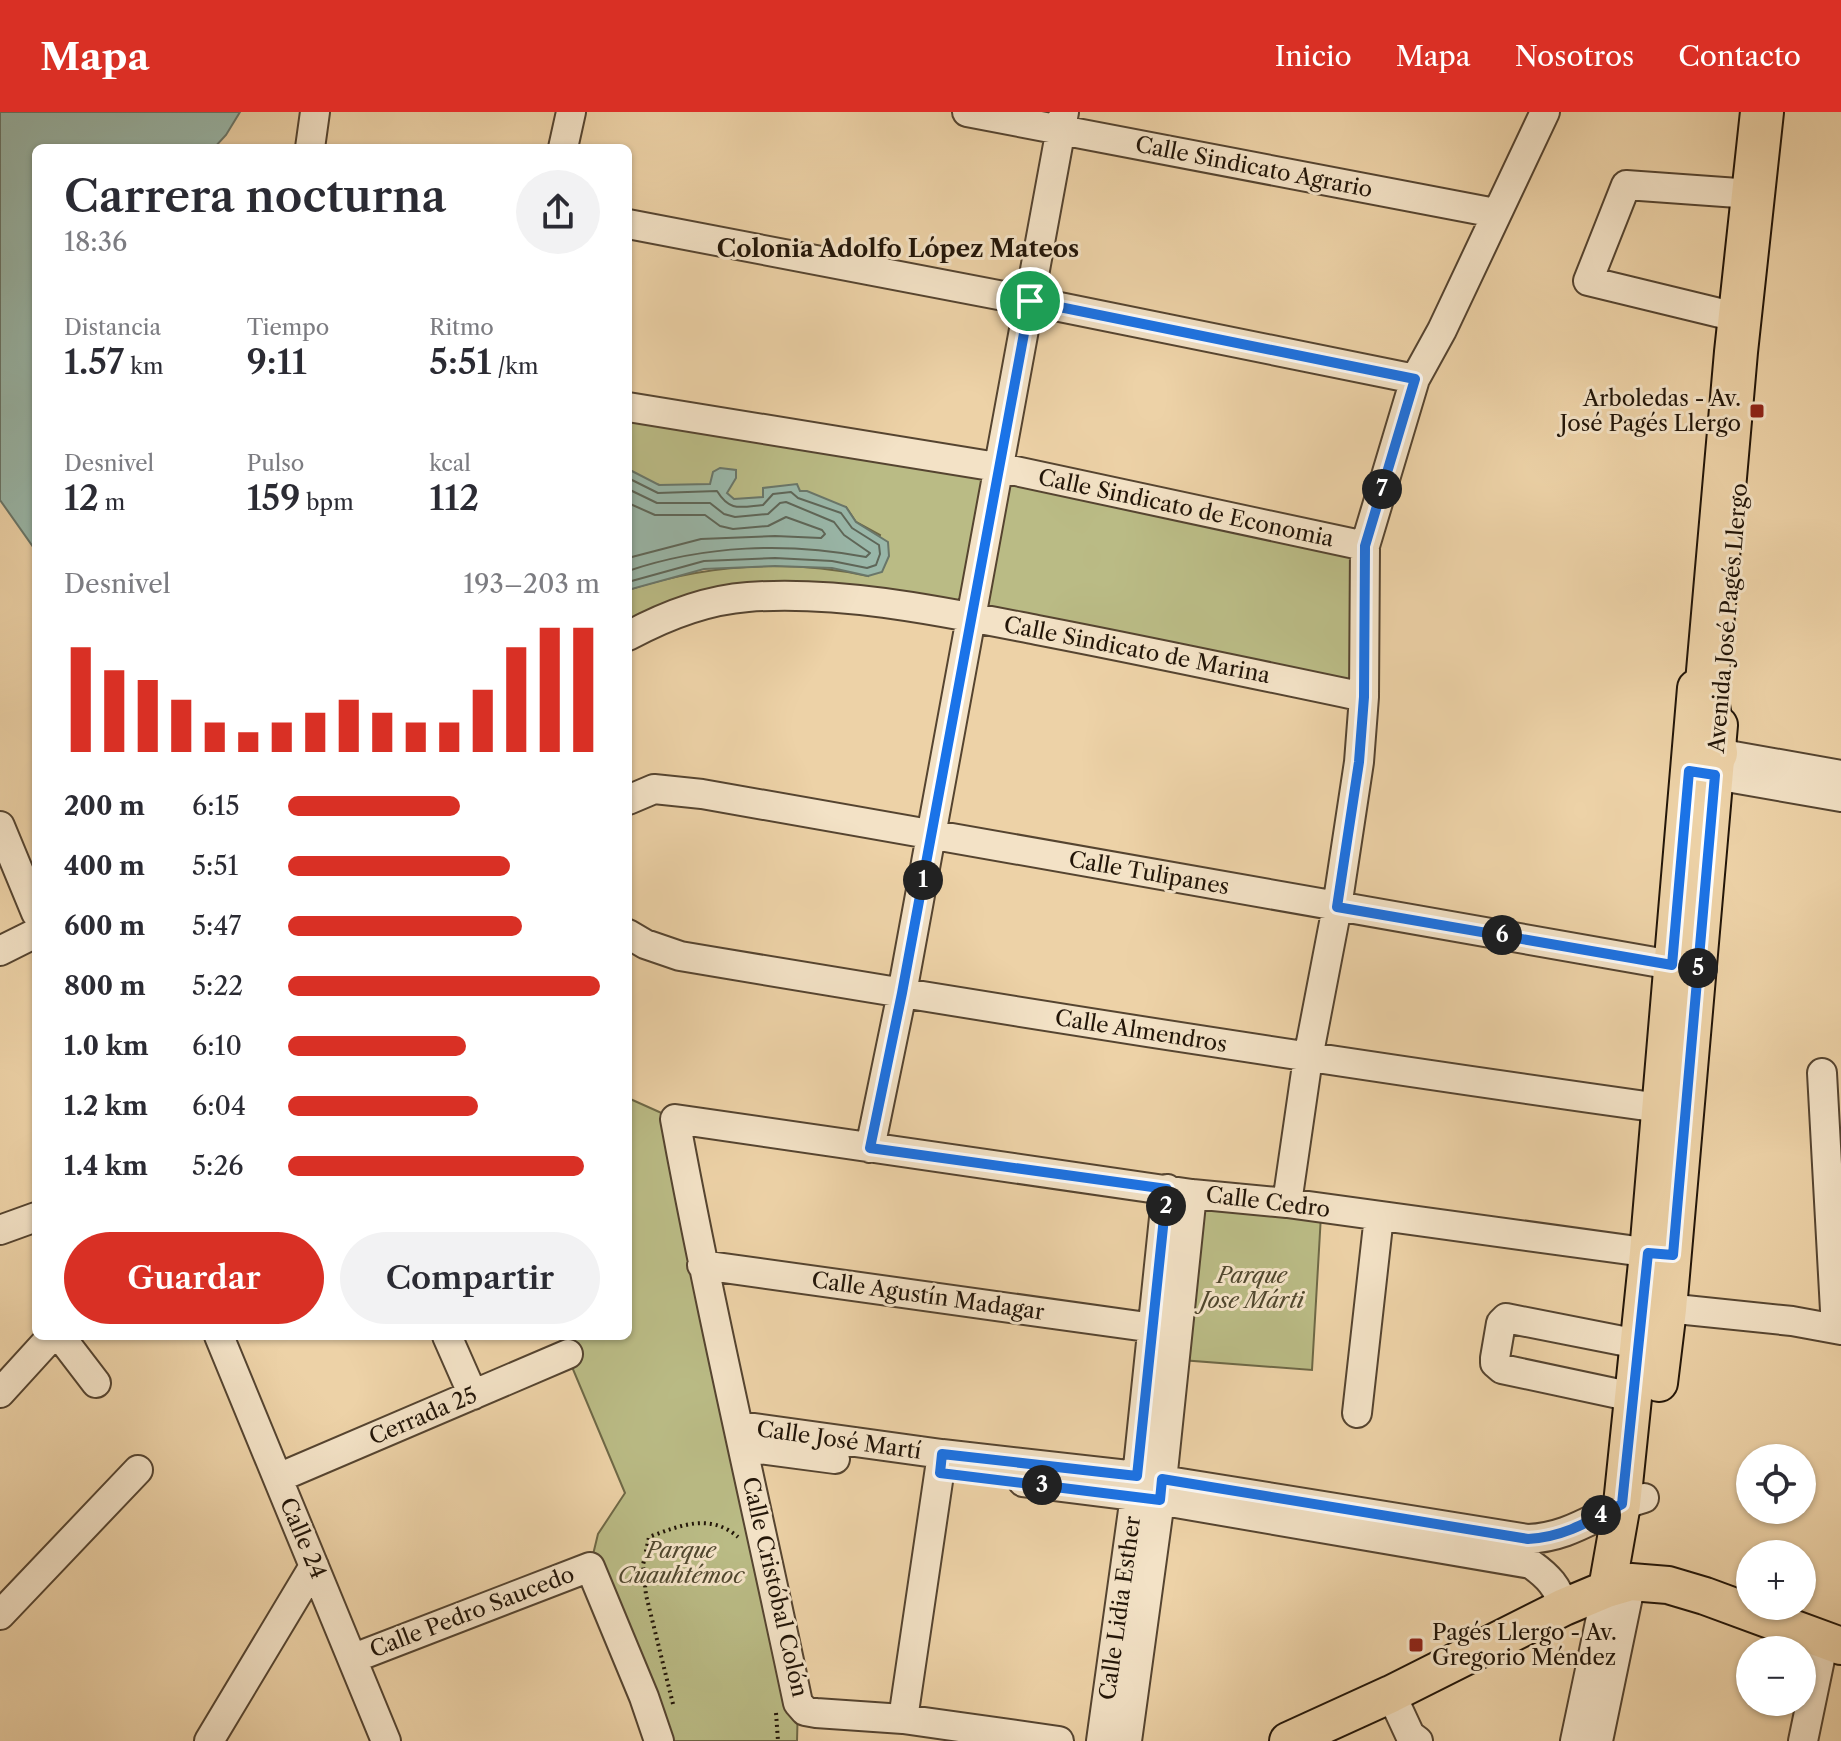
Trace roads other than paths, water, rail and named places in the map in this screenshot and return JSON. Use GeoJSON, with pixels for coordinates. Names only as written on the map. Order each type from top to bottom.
{"type":"FeatureCollection","features":[{"type":"Feature","properties":{"kind":"highway"},"geometry":{"type":"LineString","coordinates":[[1703,762],[1706,694],[1738,336],[1762,112]]}},
{"type":"Feature","properties":{"kind":"main road","name":"Avenida José Pagés Llergo"},"geometry":{"type":"LineString","coordinates":[[1660,1254],[1660,1108],[1672,965],[1703,762],[1728,315],[1745,112]]}},
{"type":"Feature","properties":{"kind":"main road","name":"Avenida José Pagés Llergo"},"geometry":{"type":"LineString","coordinates":[[1619,1586],[1633,1501],[1655,1307],[1703,762],[1777,112]]}},
{"type":"Feature","properties":{"kind":"main road","name":"Avenida José Pagés Llergo"},"geometry":{"type":"LineString","coordinates":[[1633,1501],[1633,1397],[1638,1344],[1655,1307]]}},
{"type":"Feature","properties":{"kind":"main road"},"geometry":{"type":"LineString","coordinates":[[1306,1736],[1564,1607],[1619,1586],[1668,1585],[1832,1643]]}},
{"type":"Feature","properties":{"kind":"street"},"geometry":{"type":"LineString","coordinates":[[311,144],[315,112]]}},
{"type":"Feature","properties":{"kind":"street"},"geometry":{"type":"LineString","coordinates":[[564,144],[571,112]]}},
{"type":"Feature","properties":{"kind":"street","name":"Calle Sindicato Agrario"},"geometry":{"type":"LineString","coordinates":[[967,112],[1062,121],[1495,213]]}},
{"type":"Feature","properties":{"kind":"street"},"geometry":{"type":"LineString","coordinates":[[1287,1203],[1308,1058],[1337,907],[1359,762],[1364,697],[1365,546],[1415,379],[1442,330],[1545,112]]}},
{"type":"Feature","properties":{"kind":"street"},"geometry":{"type":"LineString","coordinates":[[870,1148],[902,993],[1062,121]]}},
{"type":"Feature","properties":{"kind":"street"},"geometry":{"type":"LineString","coordinates":[[1728,315],[1588,281],[1626,185],[1738,193]]}},
{"type":"Feature","properties":{"kind":"street"},"geometry":{"type":"LineString","coordinates":[[632,225],[1415,379]]}},
{"type":"Feature","properties":{"kind":"street","name":"Calle Sindicato de Economia"},"geometry":{"type":"LineString","coordinates":[[632,408],[997,467],[1365,546]]}},
{"type":"Feature","properties":{"kind":"street","name":"Calle Sindicato de Marina"},"geometry":{"type":"LineString","coordinates":[[632,634],[679,612],[725,600],[777,596],[847,600],[972,617],[1364,697]]}},
{"type":"Feature","properties":{"kind":"street"},"geometry":{"type":"LineString","coordinates":[[1703,762],[1841,775]]}},
{"type":"Feature","properties":{"kind":"street"},"geometry":{"type":"LineString","coordinates":[[1703,762],[1841,797]]}},
{"type":"Feature","properties":{"kind":"street","name":"Calle Tulipanes"},"geometry":{"type":"LineString","coordinates":[[632,798],[644,791],[663,788],[1672,965]]}},
{"type":"Feature","properties":{"kind":"street"},"geometry":{"type":"LineString","coordinates":[[0,826],[32,903]]}},
{"type":"Feature","properties":{"kind":"street"},"geometry":{"type":"LineString","coordinates":[[0,951],[32,935]]}},
{"type":"Feature","properties":{"kind":"street","name":"Calle Almendros"},"geometry":{"type":"LineString","coordinates":[[632,936],[680,956],[1308,1058],[1660,1108]]}},
{"type":"Feature","properties":{"kind":"street"},"geometry":{"type":"LineString","coordinates":[[1655,1307],[1839,1329],[1822,1073]]}},
{"type":"Feature","properties":{"kind":"street","name":"Calle Cedro"},"geometry":{"type":"LineString","coordinates":[[675,1119],[1180,1192],[1287,1203],[1660,1254]]}},
{"type":"Feature","properties":{"kind":"street","name":"Calle Cristóbal Colón"},"geometry":{"type":"LineString","coordinates":[[675,1119],[702,1265],[742,1436],[798,1703],[805,1711],[816,1713],[903,1719],[1059,1741]]}},
{"type":"Feature","properties":{"kind":"street","name":"Calle Lidia Esther"},"geometry":{"type":"LineString","coordinates":[[1101,1741],[1149,1488],[1154,1328],[1180,1192]]}},
{"type":"Feature","properties":{"kind":"street","name":"Calle Lidia Esther"},"geometry":{"type":"LineString","coordinates":[[1127,1741],[1149,1488],[1180,1192]]}},
{"type":"Feature","properties":{"kind":"street"},"geometry":{"type":"LineString","coordinates":[[1357,1413],[1379,1216]]}},
{"type":"Feature","properties":{"kind":"street"},"geometry":{"type":"LineString","coordinates":[[0,1230],[32,1218]]}},
{"type":"Feature","properties":{"kind":"street","name":"Calle Agustín Madagar"},"geometry":{"type":"LineString","coordinates":[[702,1265],[1154,1328]]}},
{"type":"Feature","properties":{"kind":"street"},"geometry":{"type":"LineString","coordinates":[[1633,1397],[1502,1369],[1495,1363],[1495,1358],[1501,1323],[1506,1318],[1638,1344]]}},
{"type":"Feature","properties":{"kind":"street"},"geometry":{"type":"LineString","coordinates":[[0,1393],[48,1340]]}},
{"type":"Feature","properties":{"kind":"street"},"geometry":{"type":"LineString","coordinates":[[63,1340],[96,1383]]}},
{"type":"Feature","properties":{"kind":"street","name":"Calle 24"},"geometry":{"type":"LineString","coordinates":[[221,1340],[386,1741]]}},
{"type":"Feature","properties":{"kind":"street"},"geometry":{"type":"LineString","coordinates":[[449,1340],[473,1395]]}},
{"type":"Feature","properties":{"kind":"street","name":"Cerrada 25"},"geometry":{"type":"LineString","coordinates":[[278,1478],[568,1354]]}},
{"type":"Feature","properties":{"kind":"street","name":"Calle José Martí"},"geometry":{"type":"LineString","coordinates":[[742,1436],[1528,1539],[1550,1538],[1572,1531],[1633,1501]]}},
{"type":"Feature","properties":{"kind":"street"},"geometry":{"type":"LineString","coordinates":[[903,1719],[941,1464]]}},
{"type":"Feature","properties":{"kind":"street"},"geometry":{"type":"LineString","coordinates":[[0,1615],[138,1470]]}},
{"type":"Feature","properties":{"kind":"street","name":"Calle José Martí"},"geometry":{"type":"LineString","coordinates":[[1149,1488],[1531,1564],[1550,1577],[1558,1588],[1564,1607]]}},
{"type":"Feature","properties":{"kind":"street"},"geometry":{"type":"LineString","coordinates":[[209,1741],[314,1566]]}},
{"type":"Feature","properties":{"kind":"street","name":"Calle Pedro Saucedo"},"geometry":{"type":"LineString","coordinates":[[354,1658],[590,1567],[659,1741]]}},
{"type":"Feature","properties":{"kind":"street","name":"Avenida José Pagés Llergo"},"geometry":{"type":"LineString","coordinates":[[1575,1741],[1619,1586]]}},
{"type":"Feature","properties":{"kind":"street","name":"Avenida José Pagés Llergo"},"geometry":{"type":"LineString","coordinates":[[1598,1741],[1619,1586]]}},
{"type":"Feature","properties":{"kind":"street"},"geometry":{"type":"LineString","coordinates":[[1803,1741],[1832,1643]]}},
{"type":"Feature","properties":{"kind":"street"},"geometry":{"type":"LineString","coordinates":[[1391,1694],[1410,1735],[1418,1741]]}},
{"type":"Feature","properties":{"kind":"water"},"geometry":{"type":"Polygon","coordinates":[[[0,112],[240,112],[218,144],[32,144],[32,545],[0,500],[0,112]]]}},
{"type":"Feature","properties":{"kind":"water"},"geometry":{"type":"Polygon","coordinates":[[[720,468],[736,470],[736,478],[727,493],[734,499],[763,497],[763,488],[797,484],[800,491],[846,507],[856,522],[888,542],[889,556],[882,572],[868,576],[832,568],[775,566],[704,569],[632,589],[632,471],[659,485],[710,484],[713,472],[720,468]]]}},
{"type":"Feature","properties":{"kind":"place","name":"Arboledas - Av. José Pagés Llergo"},"geometry":{"type":"Point","coordinates":[1757,411]}},
{"type":"Feature","properties":{"kind":"place","name":"Pagés Llergo - Av. Gregorio Méndez"},"geometry":{"type":"Point","coordinates":[1416,1645]}},
{"type":"Feature","properties":{"kind":"district","name":"Colonia Adolfo López Mateos"},"geometry":{"type":"Point","coordinates":[898,248]}},
{"type":"Feature","properties":{"kind":"park label","name":"Parque Jose Márti"},"geometry":{"type":"Point","coordinates":[1252,1288]}},
{"type":"Feature","properties":{"kind":"park label","name":"Parque Cuauhtémoc"},"geometry":{"type":"Point","coordinates":[681,1562]}}]}
